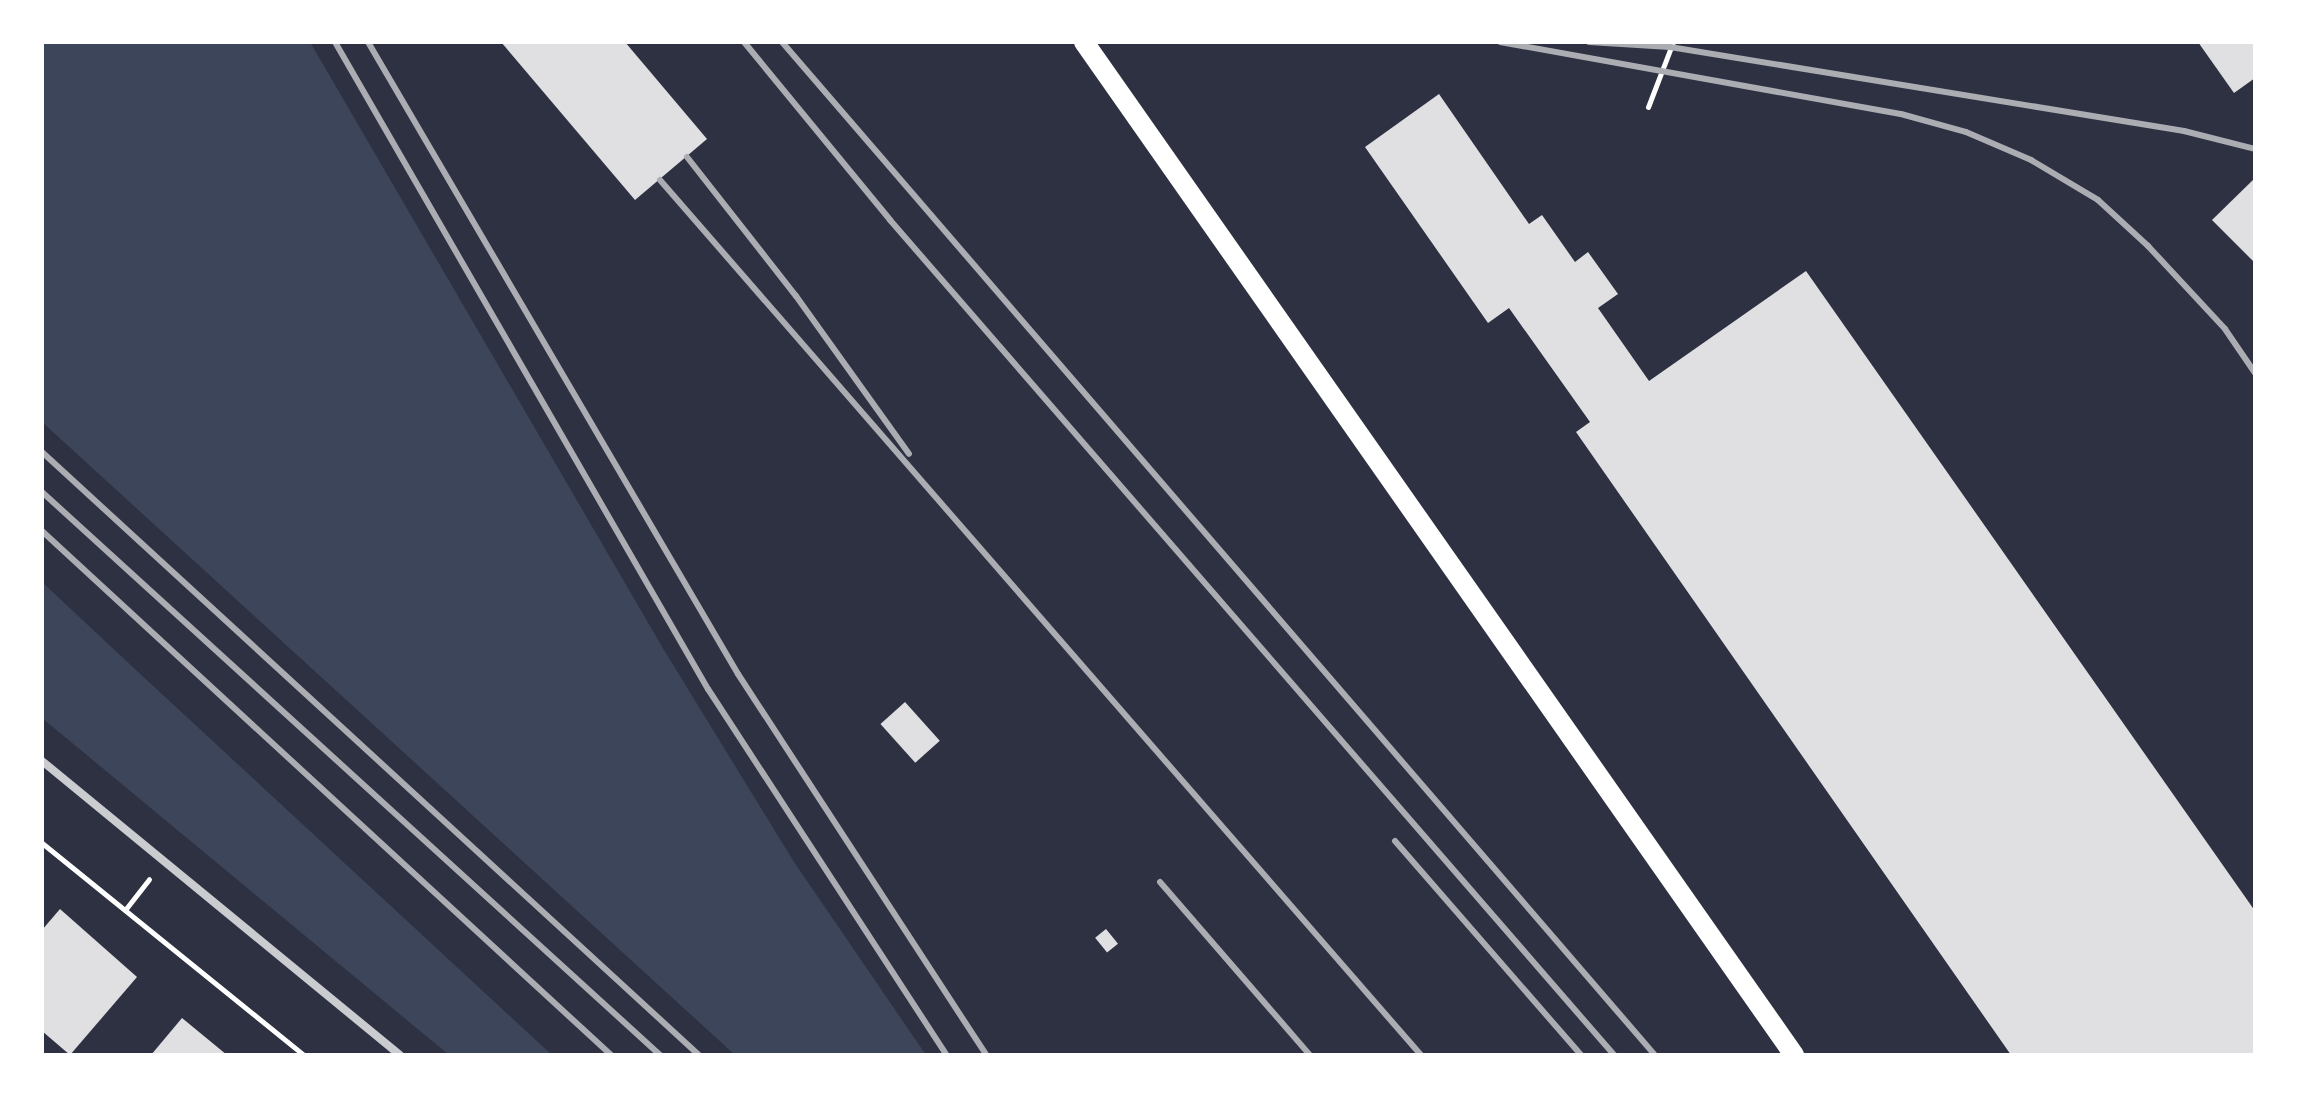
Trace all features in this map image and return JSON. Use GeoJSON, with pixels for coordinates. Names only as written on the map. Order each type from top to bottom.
{"type":"FeatureCollection","features":[{"type":"Feature","properties":{"kind":"main road"},"geometry":{"type":"LineString","coordinates":[[1084,42],[1794,1055]]}},
{"type":"Feature","properties":{"kind":"street"},"geometry":{"type":"LineString","coordinates":[[42,761],[400,1055]]}},
{"type":"Feature","properties":{"kind":"path"},"geometry":{"type":"LineString","coordinates":[[1648,107],[1673,42]]}},
{"type":"Feature","properties":{"kind":"path"},"geometry":{"type":"LineString","coordinates":[[42,843],[304,1055]]}},
{"type":"Feature","properties":{"kind":"path"},"geometry":{"type":"LineString","coordinates":[[125,910],[163,861]]}},
{"type":"Feature","properties":{"kind":"shaded area"},"geometry":{"type":"Polygon","coordinates":[[[42,42],[310,42],[664,650],[794,862],[926,1055],[735,1055],[42,422],[42,42]]]}},
{"type":"Feature","properties":{"kind":"shaded area"},"geometry":{"type":"Polygon","coordinates":[[[42,582],[552,1055],[449,1055],[42,718],[42,582]]]}},
{"type":"Feature","properties":{"kind":"building"},"geometry":{"type":"Polygon","coordinates":[[[501,42],[625,42],[707,139],[635,200],[501,42]]]}},
{"type":"Feature","properties":{"kind":"building"},"geometry":{"type":"Polygon","coordinates":[[[2198,42],[2255,42],[2255,78],[2234,93],[2198,42]]]}},
{"type":"Feature","properties":{"kind":"building"},"geometry":{"type":"Polygon","coordinates":[[[1439,94],[1529,224],[1542,215],[1575,262],[1588,252],[1618,294],[1598,308],[1649,381],[1806,271],[2255,911],[2255,1055],[2011,1055],[1576,432],[1590,422],[1509,308],[1488,323],[1365,147],[1439,94]]]}},
{"type":"Feature","properties":{"kind":"building"},"geometry":{"type":"Polygon","coordinates":[[[2255,178],[2255,263],[2212,220],[2255,178]]]}},
{"type":"Feature","properties":{"kind":"building"},"geometry":{"type":"Polygon","coordinates":[[[905,702],[940,741],[915,763],[880,724],[905,702]]]}},
{"type":"Feature","properties":{"kind":"building"},"geometry":{"type":"Polygon","coordinates":[[[60,909],[137,977],[70,1055],[42,1031],[42,930],[60,909]]]}},
{"type":"Feature","properties":{"kind":"building"},"geometry":{"type":"Polygon","coordinates":[[[1106,929],[1118,944],[1107,953],[1095,938],[1106,929]]]}},
{"type":"Feature","properties":{"kind":"building"},"geometry":{"type":"Polygon","coordinates":[[[182,1018],[227,1055],[151,1055],[182,1018]]]}},
{"type":"Feature","properties":{"kind":"railway"},"geometry":{"type":"LineString","coordinates":[[335,42],[708,689],[947,1055]]}},
{"type":"Feature","properties":{"kind":"railway"},"geometry":{"type":"LineString","coordinates":[[368,42],[738,674],[986,1055]]}},
{"type":"Feature","properties":{"kind":"railway"},"geometry":{"type":"LineString","coordinates":[[744,42],[890,220],[1614,1055]]}},
{"type":"Feature","properties":{"kind":"railway"},"geometry":{"type":"LineString","coordinates":[[782,42],[1655,1055]]}},
{"type":"Feature","properties":{"kind":"railway"},"geometry":{"type":"LineString","coordinates":[[1500,42],[1901,114],[1966,132],[2031,160],[2098,200],[2148,246],[2225,329],[2255,373]]}},
{"type":"Feature","properties":{"kind":"railway"},"geometry":{"type":"LineString","coordinates":[[1589,42],[1670,47],[2184,131],[2255,149]]}},
{"type":"Feature","properties":{"kind":"railway"},"geometry":{"type":"LineString","coordinates":[[687,157],[796,296],[909,454]]}},
{"type":"Feature","properties":{"kind":"railway"},"geometry":{"type":"LineString","coordinates":[[660,180],[1421,1055]]}},
{"type":"Feature","properties":{"kind":"railway"},"geometry":{"type":"LineString","coordinates":[[42,452],[699,1055]]}},
{"type":"Feature","properties":{"kind":"railway"},"geometry":{"type":"LineString","coordinates":[[42,492],[660,1055]]}},
{"type":"Feature","properties":{"kind":"railway"},"geometry":{"type":"LineString","coordinates":[[42,531],[611,1055]]}},
{"type":"Feature","properties":{"kind":"railway"},"geometry":{"type":"LineString","coordinates":[[1395,841],[1581,1055]]}},
{"type":"Feature","properties":{"kind":"railway"},"geometry":{"type":"LineString","coordinates":[[1160,882],[1310,1055]]}}]}
